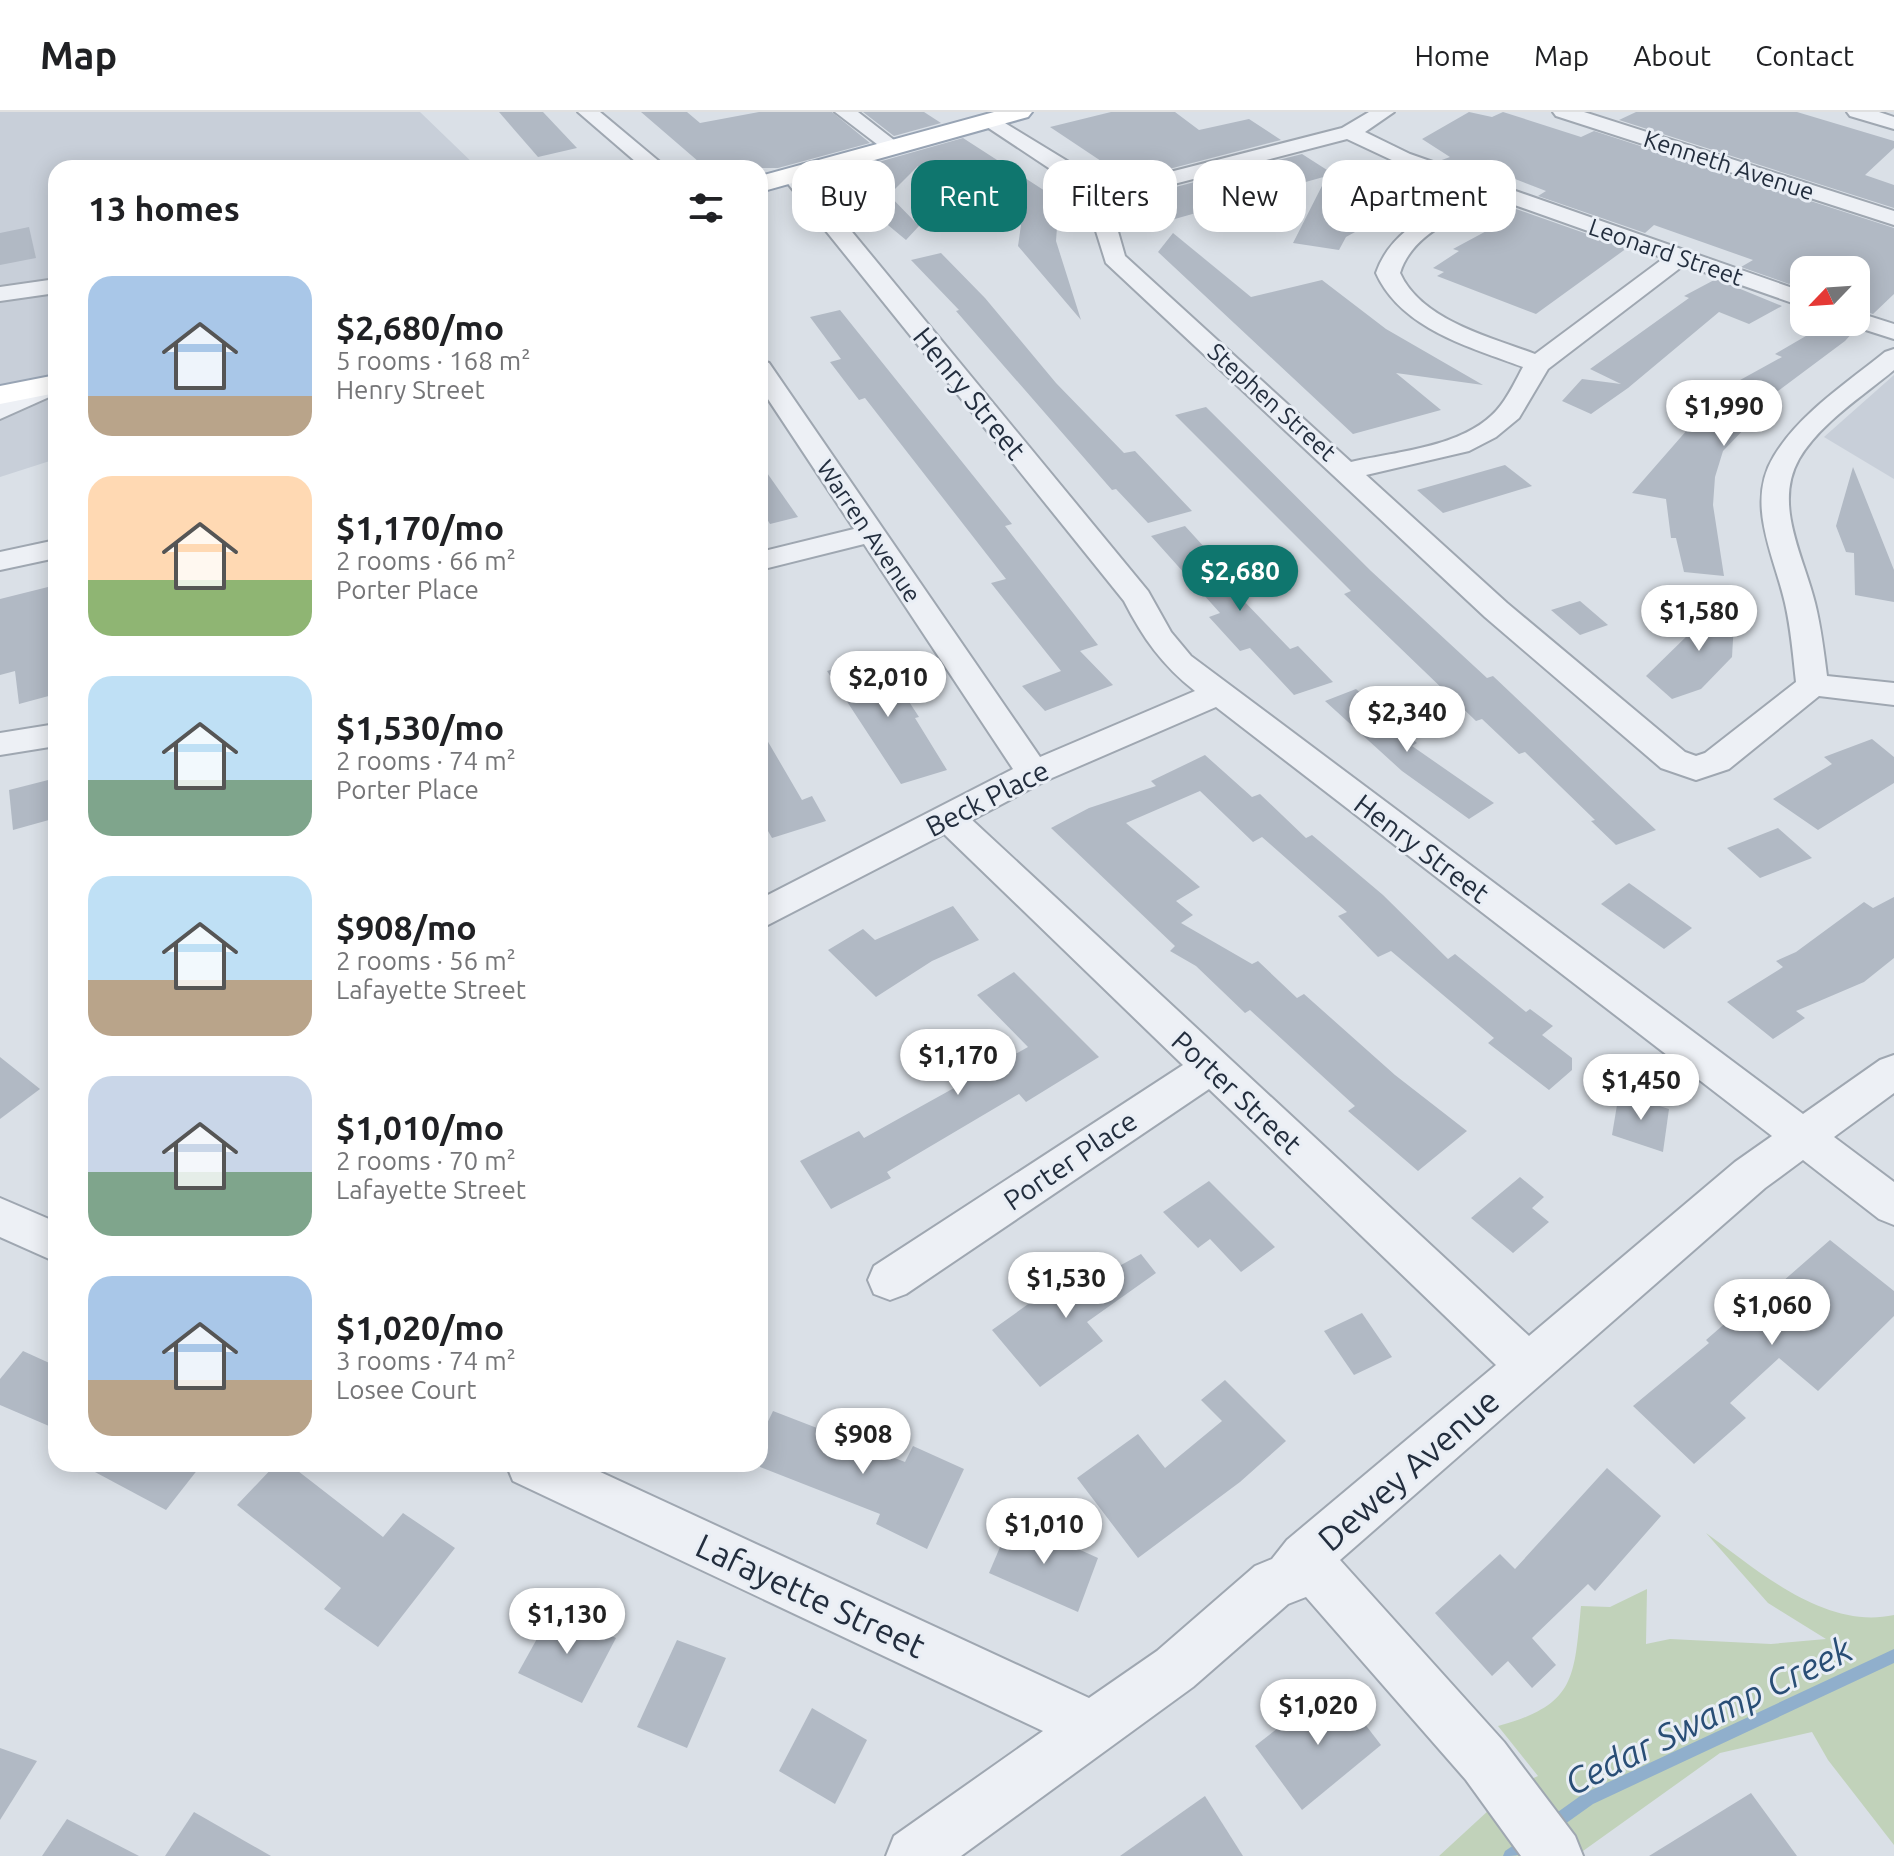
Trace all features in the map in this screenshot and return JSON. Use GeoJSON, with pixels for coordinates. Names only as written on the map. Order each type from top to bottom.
{"type":"FeatureCollection","features":[{"type":"Feature","properties":{"kind":"main road"},"geometry":{"type":"LineString","coordinates":[[847,160],[1020,112]]}},
{"type":"Feature","properties":{"kind":"main road"},"geometry":{"type":"LineString","coordinates":[[768,182],[792,175]]}},
{"type":"Feature","properties":{"kind":"main road"},"geometry":{"type":"LineString","coordinates":[[0,395],[48,377]]}},
{"type":"Feature","properties":{"kind":"street"},"geometry":{"type":"LineString","coordinates":[[588,112],[646,160]]}},
{"type":"Feature","properties":{"kind":"street"},"geometry":{"type":"LineString","coordinates":[[845,112],[893,147]]}},
{"type":"Feature","properties":{"kind":"street"},"geometry":{"type":"LineString","coordinates":[[1177,177],[1349,132],[1384,112]]}},
{"type":"Feature","properties":{"kind":"street","name":"Kenneth Avenue"},"geometry":{"type":"LineString","coordinates":[[1563,112],[1894,218]]}},
{"type":"Feature","properties":{"kind":"street"},"geometry":{"type":"LineString","coordinates":[[1857,112],[1894,123]]}},
{"type":"Feature","properties":{"kind":"street"},"geometry":{"type":"LineString","coordinates":[[988,121],[1050,160]]}},
{"type":"Feature","properties":{"kind":"street","name":"Leonard Street"},"geometry":{"type":"LineString","coordinates":[[1349,132],[1409,160]]}},
{"type":"Feature","properties":{"kind":"street","name":"Leonard Street"},"geometry":{"type":"LineString","coordinates":[[1516,198],[1790,295]]}},
{"type":"Feature","properties":{"kind":"street","name":"Henry Street"},"geometry":{"type":"LineString","coordinates":[[839,232],[1137,598],[1158,637],[1180,663],[1894,1206]]}},
{"type":"Feature","properties":{"kind":"street","name":"Stephen Street"},"geometry":{"type":"LineString","coordinates":[[1107,232],[1114,258],[1496,610],[1673,760],[1696,768],[1717,761],[1812,685]]}},
{"type":"Feature","properties":{"kind":"street"},"geometry":{"type":"LineString","coordinates":[[1422,232],[1404,243],[1388,264],[1395,290],[1422,314],[1538,364]]}},
{"type":"Feature","properties":{"kind":"street"},"geometry":{"type":"LineString","coordinates":[[1348,471],[1459,445],[1487,431],[1510,412],[1538,364],[1680,257]]}},
{"type":"Feature","properties":{"kind":"street"},"geometry":{"type":"LineString","coordinates":[[0,294],[48,287]]}},
{"type":"Feature","properties":{"kind":"street"},"geometry":{"type":"LineString","coordinates":[[1870,324],[1894,332]]}},
{"type":"Feature","properties":{"kind":"street"},"geometry":{"type":"LineString","coordinates":[[1894,357],[1800,439],[1777,476],[1773,505],[1776,525],[1798,592],[1812,685],[1894,694]]}},
{"type":"Feature","properties":{"kind":"street"},"geometry":{"type":"LineString","coordinates":[[0,411],[48,379]]}},
{"type":"Feature","properties":{"kind":"street","name":"Warren Avenue"},"geometry":{"type":"LineString","coordinates":[[768,380],[1033,773]]}},
{"type":"Feature","properties":{"kind":"street"},"geometry":{"type":"LineString","coordinates":[[768,559],[871,534]]}},
{"type":"Feature","properties":{"kind":"street"},"geometry":{"type":"LineString","coordinates":[[0,561],[48,551]]}},
{"type":"Feature","properties":{"kind":"street","name":"Beck Place"},"geometry":{"type":"LineString","coordinates":[[768,911],[1033,773],[1221,692]]}},
{"type":"Feature","properties":{"kind":"street"},"geometry":{"type":"LineString","coordinates":[[0,744],[48,736]]}},
{"type":"Feature","properties":{"kind":"street","name":"Porter Street"},"geometry":{"type":"LineString","coordinates":[[947,817],[1528,1365]]}},
{"type":"Feature","properties":{"kind":"street","name":"Porter Place"},"geometry":{"type":"LineString","coordinates":[[890,1280],[1211,1067]]}},
{"type":"Feature","properties":{"kind":"street","name":"Dewey Avenue"},"geometry":{"type":"LineString","coordinates":[[914,1856],[1175,1669],[1273,1584],[1288,1579],[1305,1558],[1750,1175],[1894,1071]]}},
{"type":"Feature","properties":{"kind":"street"},"geometry":{"type":"LineString","coordinates":[[0,1217],[48,1239]]}},
{"type":"Feature","properties":{"kind":"street","name":"Lafayette Street"},"geometry":{"type":"LineString","coordinates":[[547,1472],[1092,1727]]}},
{"type":"Feature","properties":{"kind":"street"},"geometry":{"type":"LineString","coordinates":[[1305,1558],[1485,1761],[1555,1856]]}},
{"type":"Feature","properties":{"kind":"shaded area"},"geometry":{"type":"Polygon","coordinates":[[[0,112],[420,112],[470,160],[48,160],[48,462],[0,477],[0,112]]]}},
{"type":"Feature","properties":{"kind":"shaded area"},"geometry":{"type":"Polygon","coordinates":[[[1894,375],[1894,479],[1824,437],[1894,375]]]}},
{"type":"Feature","properties":{"kind":"green space"},"geometry":{"type":"Polygon","coordinates":[[[1706,1533],[1770,1580],[1818,1606],[1843,1614],[1868,1617],[1894,1615],[1894,1845],[1828,1760],[1812,1732],[1720,1753],[1576,1856],[1439,1856],[1514,1787],[1538,1776],[1498,1726],[1543,1709],[1557,1698],[1566,1685],[1576,1652],[1581,1606],[1610,1607],[1647,1589],[1646,1644],[1670,1639],[1771,1644],[1826,1639],[1768,1603],[1706,1533]]]}},
{"type":"Feature","properties":{"kind":"building"},"geometry":{"type":"Polygon","coordinates":[[[499,112],[543,112],[577,148],[538,157],[499,112]]]}},
{"type":"Feature","properties":{"kind":"building"},"geometry":{"type":"Polygon","coordinates":[[[641,112],[687,112],[700,123],[759,112],[832,112],[870,143],[807,160],[792,160],[792,164],[778,168],[768,168],[768,160],[697,160],[641,112]]]}},
{"type":"Feature","properties":{"kind":"building"},"geometry":{"type":"Polygon","coordinates":[[[863,112],[924,112],[941,123],[894,136],[863,112]]]}},
{"type":"Feature","properties":{"kind":"building"},"geometry":{"type":"Polygon","coordinates":[[[1111,112],[1175,112],[1199,130],[1249,119],[1281,140],[1204,160],[1193,160],[1193,163],[1177,167],[1177,160],[1100,160],[1050,127],[1111,112]]]}},
{"type":"Feature","properties":{"kind":"building"},"geometry":{"type":"Polygon","coordinates":[[[1469,112],[1492,117],[1503,112],[1581,137],[1594,131],[1894,228],[1894,294],[1873,314],[1870,313],[1870,256],[1790,256],[1789,284],[1741,267],[1753,260],[1654,225],[1645,233],[1538,196],[1546,191],[1516,179],[1516,160],[1442,160],[1450,157],[1422,139],[1469,112]]]}},
{"type":"Feature","properties":{"kind":"building"},"geometry":{"type":"Polygon","coordinates":[[[1636,112],[1797,112],[1894,141],[1894,148],[1865,175],[1894,185],[1894,208],[1619,120],[1636,112]]]}},
{"type":"Feature","properties":{"kind":"building"},"geometry":{"type":"Polygon","coordinates":[[[963,138],[997,160],[911,160],[911,173],[895,189],[895,160],[885,160],[963,138]]]}},
{"type":"Feature","properties":{"kind":"building"},"geometry":{"type":"Polygon","coordinates":[[[1302,154],[1322,167],[1322,177],[1306,182],[1306,160],[1279,160],[1302,154]]]}},
{"type":"Feature","properties":{"kind":"building"},"geometry":{"type":"Polygon","coordinates":[[[1027,179],[1043,190],[1043,232],[1057,232],[1056,241],[1081,320],[1018,246],[1020,232],[1027,232],[1027,179]]]}},
{"type":"Feature","properties":{"kind":"building"},"geometry":{"type":"Polygon","coordinates":[[[1193,182],[1193,214],[1177,218],[1177,187],[1193,182]]]}},
{"type":"Feature","properties":{"kind":"building"},"geometry":{"type":"Polygon","coordinates":[[[1322,186],[1322,232],[1355,232],[1346,237],[1339,250],[1293,243],[1299,232],[1306,232],[1306,217],[1322,186]]]}},
{"type":"Feature","properties":{"kind":"building"},"geometry":{"type":"Polygon","coordinates":[[[895,201],[911,218],[913,232],[906,240],[895,231],[895,201]]]}},
{"type":"Feature","properties":{"kind":"building"},"geometry":{"type":"Polygon","coordinates":[[[1516,209],[1627,248],[1536,314],[1437,276],[1444,272],[1433,268],[1459,251],[1453,249],[1485,232],[1516,232],[1516,209]]]}},
{"type":"Feature","properties":{"kind":"building"},"geometry":{"type":"Polygon","coordinates":[[[29,227],[36,258],[0,265],[0,233],[29,227]]]}},
{"type":"Feature","properties":{"kind":"building"},"geometry":{"type":"Polygon","coordinates":[[[1173,233],[1251,297],[1322,280],[1386,329],[1483,385],[1396,373],[1441,410],[1353,434],[1158,252],[1173,233]]]}},
{"type":"Feature","properties":{"kind":"building"},"geometry":{"type":"Polygon","coordinates":[[[941,253],[985,298],[1056,383],[1124,453],[1135,451],[1192,511],[1148,523],[1116,489],[1112,490],[956,311],[959,310],[911,260],[941,253]]]}},
{"type":"Feature","properties":{"kind":"building"},"geometry":{"type":"Polygon","coordinates":[[[1716,279],[1782,306],[1749,324],[1719,312],[1628,388],[1591,414],[1562,401],[1582,379],[1621,384],[1590,369],[1689,298],[1684,296],[1716,279]]]}},
{"type":"Feature","properties":{"kind":"building"},"geometry":{"type":"Polygon","coordinates":[[[840,310],[1012,524],[1005,526],[1098,645],[1080,651],[1113,685],[1045,711],[1022,686],[1061,671],[991,583],[1006,579],[865,398],[859,400],[830,362],[841,359],[810,317],[840,310]]]}},
{"type":"Feature","properties":{"kind":"building"},"geometry":{"type":"Polygon","coordinates":[[[1806,336],[1850,336],[1774,394],[1777,395],[1723,451],[1715,477],[1713,505],[1724,576],[1684,572],[1676,538],[1671,538],[1666,499],[1632,493],[1722,390],[1782,357],[1775,354],[1806,336]]]}},
{"type":"Feature","properties":{"kind":"building"},"geometry":{"type":"Polygon","coordinates":[[[1206,407],[1371,571],[1487,678],[1493,676],[1656,830],[1616,845],[1591,821],[1595,820],[1525,752],[1519,754],[1482,719],[1476,721],[1344,594],[1351,591],[1175,415],[1206,407]]]}},
{"type":"Feature","properties":{"kind":"building"},"geometry":{"type":"Polygon","coordinates":[[[1505,465],[1532,486],[1443,513],[1417,490],[1505,465]]]}},
{"type":"Feature","properties":{"kind":"building"},"geometry":{"type":"Polygon","coordinates":[[[1853,467],[1894,570],[1894,602],[1855,595],[1854,553],[1846,552],[1836,526],[1853,467]]]}},
{"type":"Feature","properties":{"kind":"building"},"geometry":{"type":"Polygon","coordinates":[[[768,474],[798,517],[770,524],[768,521],[768,474]]]}},
{"type":"Feature","properties":{"kind":"building"},"geometry":{"type":"Polygon","coordinates":[[[1185,526],[1247,594],[1240,597],[1290,649],[1298,646],[1333,682],[1294,695],[1250,648],[1240,651],[1209,617],[1220,613],[1151,536],[1185,526]]]}},
{"type":"Feature","properties":{"kind":"building"},"geometry":{"type":"Polygon","coordinates":[[[48,587],[48,696],[19,704],[15,671],[0,675],[0,599],[48,587]]]}},
{"type":"Feature","properties":{"kind":"building"},"geometry":{"type":"Polygon","coordinates":[[[1736,588],[1732,657],[1701,689],[1672,699],[1646,676],[1736,588]]]}},
{"type":"Feature","properties":{"kind":"building"},"geometry":{"type":"Polygon","coordinates":[[[1580,601],[1608,625],[1580,635],[1551,610],[1580,601]]]}},
{"type":"Feature","properties":{"kind":"building"},"geometry":{"type":"Polygon","coordinates":[[[879,656],[919,717],[915,718],[947,770],[901,784],[827,671],[879,656]]]}},
{"type":"Feature","properties":{"kind":"building"},"geometry":{"type":"Polygon","coordinates":[[[1356,689],[1417,743],[1412,746],[1494,803],[1469,819],[1402,771],[1325,701],[1356,689]]]}},
{"type":"Feature","properties":{"kind":"building"},"geometry":{"type":"Polygon","coordinates":[[[1872,739],[1894,757],[1894,783],[1818,830],[1773,799],[1832,764],[1824,757],[1872,739]]]}},
{"type":"Feature","properties":{"kind":"building"},"geometry":{"type":"Polygon","coordinates":[[[768,742],[802,800],[812,796],[826,821],[772,838],[768,831],[768,742]]]}},
{"type":"Feature","properties":{"kind":"building"},"geometry":{"type":"Polygon","coordinates":[[[1205,755],[1252,797],[1260,794],[1306,838],[1312,835],[1383,895],[1448,959],[1455,954],[1526,1012],[1530,1009],[1553,1026],[1542,1035],[1572,1058],[1572,1070],[1549,1090],[1488,1043],[1494,1038],[1391,951],[1378,957],[1338,916],[1347,912],[1262,837],[1253,842],[1200,791],[1126,823],[1200,887],[1176,901],[1193,915],[1181,923],[1252,964],[1258,961],[1297,998],[1304,994],[1395,1075],[1467,1131],[1418,1171],[1348,1111],[1355,1106],[1250,1010],[1245,1013],[1196,966],[1170,951],[1175,946],[1051,828],[1089,808],[1156,786],[1151,781],[1205,755]]]}},
{"type":"Feature","properties":{"kind":"building"},"geometry":{"type":"Polygon","coordinates":[[[48,780],[48,820],[13,830],[9,790],[48,780]]]}},
{"type":"Feature","properties":{"kind":"building"},"geometry":{"type":"Polygon","coordinates":[[[1778,828],[1812,858],[1760,878],[1727,848],[1778,828]]]}},
{"type":"Feature","properties":{"kind":"building"},"geometry":{"type":"Polygon","coordinates":[[[1629,883],[1692,928],[1664,949],[1601,904],[1629,883]]]}},
{"type":"Feature","properties":{"kind":"building"},"geometry":{"type":"Polygon","coordinates":[[[1894,897],[1894,958],[1864,982],[1796,1011],[1805,1018],[1773,1039],[1727,1002],[1783,967],[1776,961],[1796,952],[1864,902],[1873,908],[1894,897]]]}},
{"type":"Feature","properties":{"kind":"building"},"geometry":{"type":"Polygon","coordinates":[[[953,906],[979,940],[932,961],[876,997],[828,950],[863,929],[875,940],[953,906]]]}},
{"type":"Feature","properties":{"kind":"building"},"geometry":{"type":"Polygon","coordinates":[[[1014,972],[1099,1057],[1026,1102],[1019,1094],[887,1172],[891,1178],[831,1209],[800,1161],[859,1131],[864,1138],[1028,1047],[977,995],[1014,972]]]}},
{"type":"Feature","properties":{"kind":"building"},"geometry":{"type":"Polygon","coordinates":[[[0,1057],[40,1089],[0,1119],[0,1057]]]}},
{"type":"Feature","properties":{"kind":"building"},"geometry":{"type":"Polygon","coordinates":[[[1619,1093],[1669,1109],[1663,1152],[1612,1135],[1619,1093]]]}},
{"type":"Feature","properties":{"kind":"building"},"geometry":{"type":"Polygon","coordinates":[[[1520,1177],[1544,1197],[1532,1208],[1549,1222],[1513,1253],[1471,1218],[1520,1177]]]}},
{"type":"Feature","properties":{"kind":"building"},"geometry":{"type":"Polygon","coordinates":[[[1209,1181],[1275,1247],[1241,1272],[1210,1239],[1198,1248],[1163,1212],[1209,1181]]]}},
{"type":"Feature","properties":{"kind":"building"},"geometry":{"type":"Polygon","coordinates":[[[1830,1240],[1894,1291],[1894,1316],[1818,1391],[1779,1358],[1730,1403],[1746,1418],[1694,1464],[1633,1406],[1709,1343],[1706,1340],[1761,1292],[1766,1296],[1830,1240]]]}},
{"type":"Feature","properties":{"kind":"building"},"geometry":{"type":"Polygon","coordinates":[[[1141,1254],[1156,1273],[1087,1322],[1103,1341],[1040,1387],[992,1330],[1073,1272],[1085,1285],[1141,1254]]]}},
{"type":"Feature","properties":{"kind":"building"},"geometry":{"type":"Polygon","coordinates":[[[1362,1313],[1392,1357],[1354,1375],[1324,1331],[1362,1313]]]}},
{"type":"Feature","properties":{"kind":"building"},"geometry":{"type":"Polygon","coordinates":[[[23,1351],[48,1362],[48,1426],[0,1405],[0,1379],[23,1351]]]}},
{"type":"Feature","properties":{"kind":"building"},"geometry":{"type":"Polygon","coordinates":[[[1225,1380],[1286,1441],[1240,1482],[1138,1558],[1077,1478],[1138,1434],[1165,1468],[1222,1421],[1201,1400],[1225,1380]]]}},
{"type":"Feature","properties":{"kind":"building"},"geometry":{"type":"Polygon","coordinates":[[[773,1411],[905,1462],[913,1446],[964,1469],[927,1549],[876,1524],[880,1514],[768,1470],[768,1421],[773,1411]]]}},
{"type":"Feature","properties":{"kind":"building"},"geometry":{"type":"Polygon","coordinates":[[[1607,1468],[1661,1516],[1595,1591],[1588,1584],[1532,1638],[1556,1665],[1532,1688],[1508,1661],[1492,1676],[1435,1613],[1500,1554],[1515,1569],[1607,1468]]]}},
{"type":"Feature","properties":{"kind":"building"},"geometry":{"type":"Polygon","coordinates":[[[95,1472],[196,1472],[166,1510],[95,1472]]]}},
{"type":"Feature","properties":{"kind":"building"},"geometry":{"type":"Polygon","coordinates":[[[268,1472],[299,1472],[383,1537],[403,1513],[455,1548],[378,1647],[324,1609],[341,1588],[237,1505],[268,1472]]]}},
{"type":"Feature","properties":{"kind":"building"},"geometry":{"type":"Polygon","coordinates":[[[1012,1519],[1098,1558],[1078,1612],[989,1573],[1012,1519]]]}},
{"type":"Feature","properties":{"kind":"building"},"geometry":{"type":"Polygon","coordinates":[[[554,1608],[616,1638],[582,1703],[518,1673],[554,1608]]]}},
{"type":"Feature","properties":{"kind":"building"},"geometry":{"type":"Polygon","coordinates":[[[677,1640],[726,1658],[687,1748],[637,1727],[677,1640]]]}},
{"type":"Feature","properties":{"kind":"building"},"geometry":{"type":"Polygon","coordinates":[[[1334,1684],[1381,1745],[1302,1810],[1255,1746],[1334,1684]]]}},
{"type":"Feature","properties":{"kind":"building"},"geometry":{"type":"Polygon","coordinates":[[[812,1708],[867,1740],[835,1804],[779,1771],[812,1708]]]}},
{"type":"Feature","properties":{"kind":"building"},"geometry":{"type":"Polygon","coordinates":[[[0,1748],[37,1761],[0,1820],[0,1748]]]}},
{"type":"Feature","properties":{"kind":"building"},"geometry":{"type":"Polygon","coordinates":[[[1751,1793],[1797,1856],[1649,1856],[1751,1793]]]}},
{"type":"Feature","properties":{"kind":"building"},"geometry":{"type":"Polygon","coordinates":[[[1205,1796],[1243,1856],[1120,1856],[1205,1796]]]}},
{"type":"Feature","properties":{"kind":"building"},"geometry":{"type":"Polygon","coordinates":[[[194,1812],[271,1856],[165,1856],[194,1812]]]}},
{"type":"Feature","properties":{"kind":"building"},"geometry":{"type":"Polygon","coordinates":[[[67,1819],[139,1856],[42,1856],[67,1819]]]}},
{"type":"Feature","properties":{"kind":"waterway","name":"Cedar Swamp Creek"},"geometry":{"type":"LineString","coordinates":[[1553,1824],[1588,1799],[1894,1656]]}},
{"type":"Feature","properties":{"kind":"waterway","name":"Cedar Swamp Creek"},"geometry":{"type":"LineString","coordinates":[[1510,1856],[1527,1843]]}}]}
